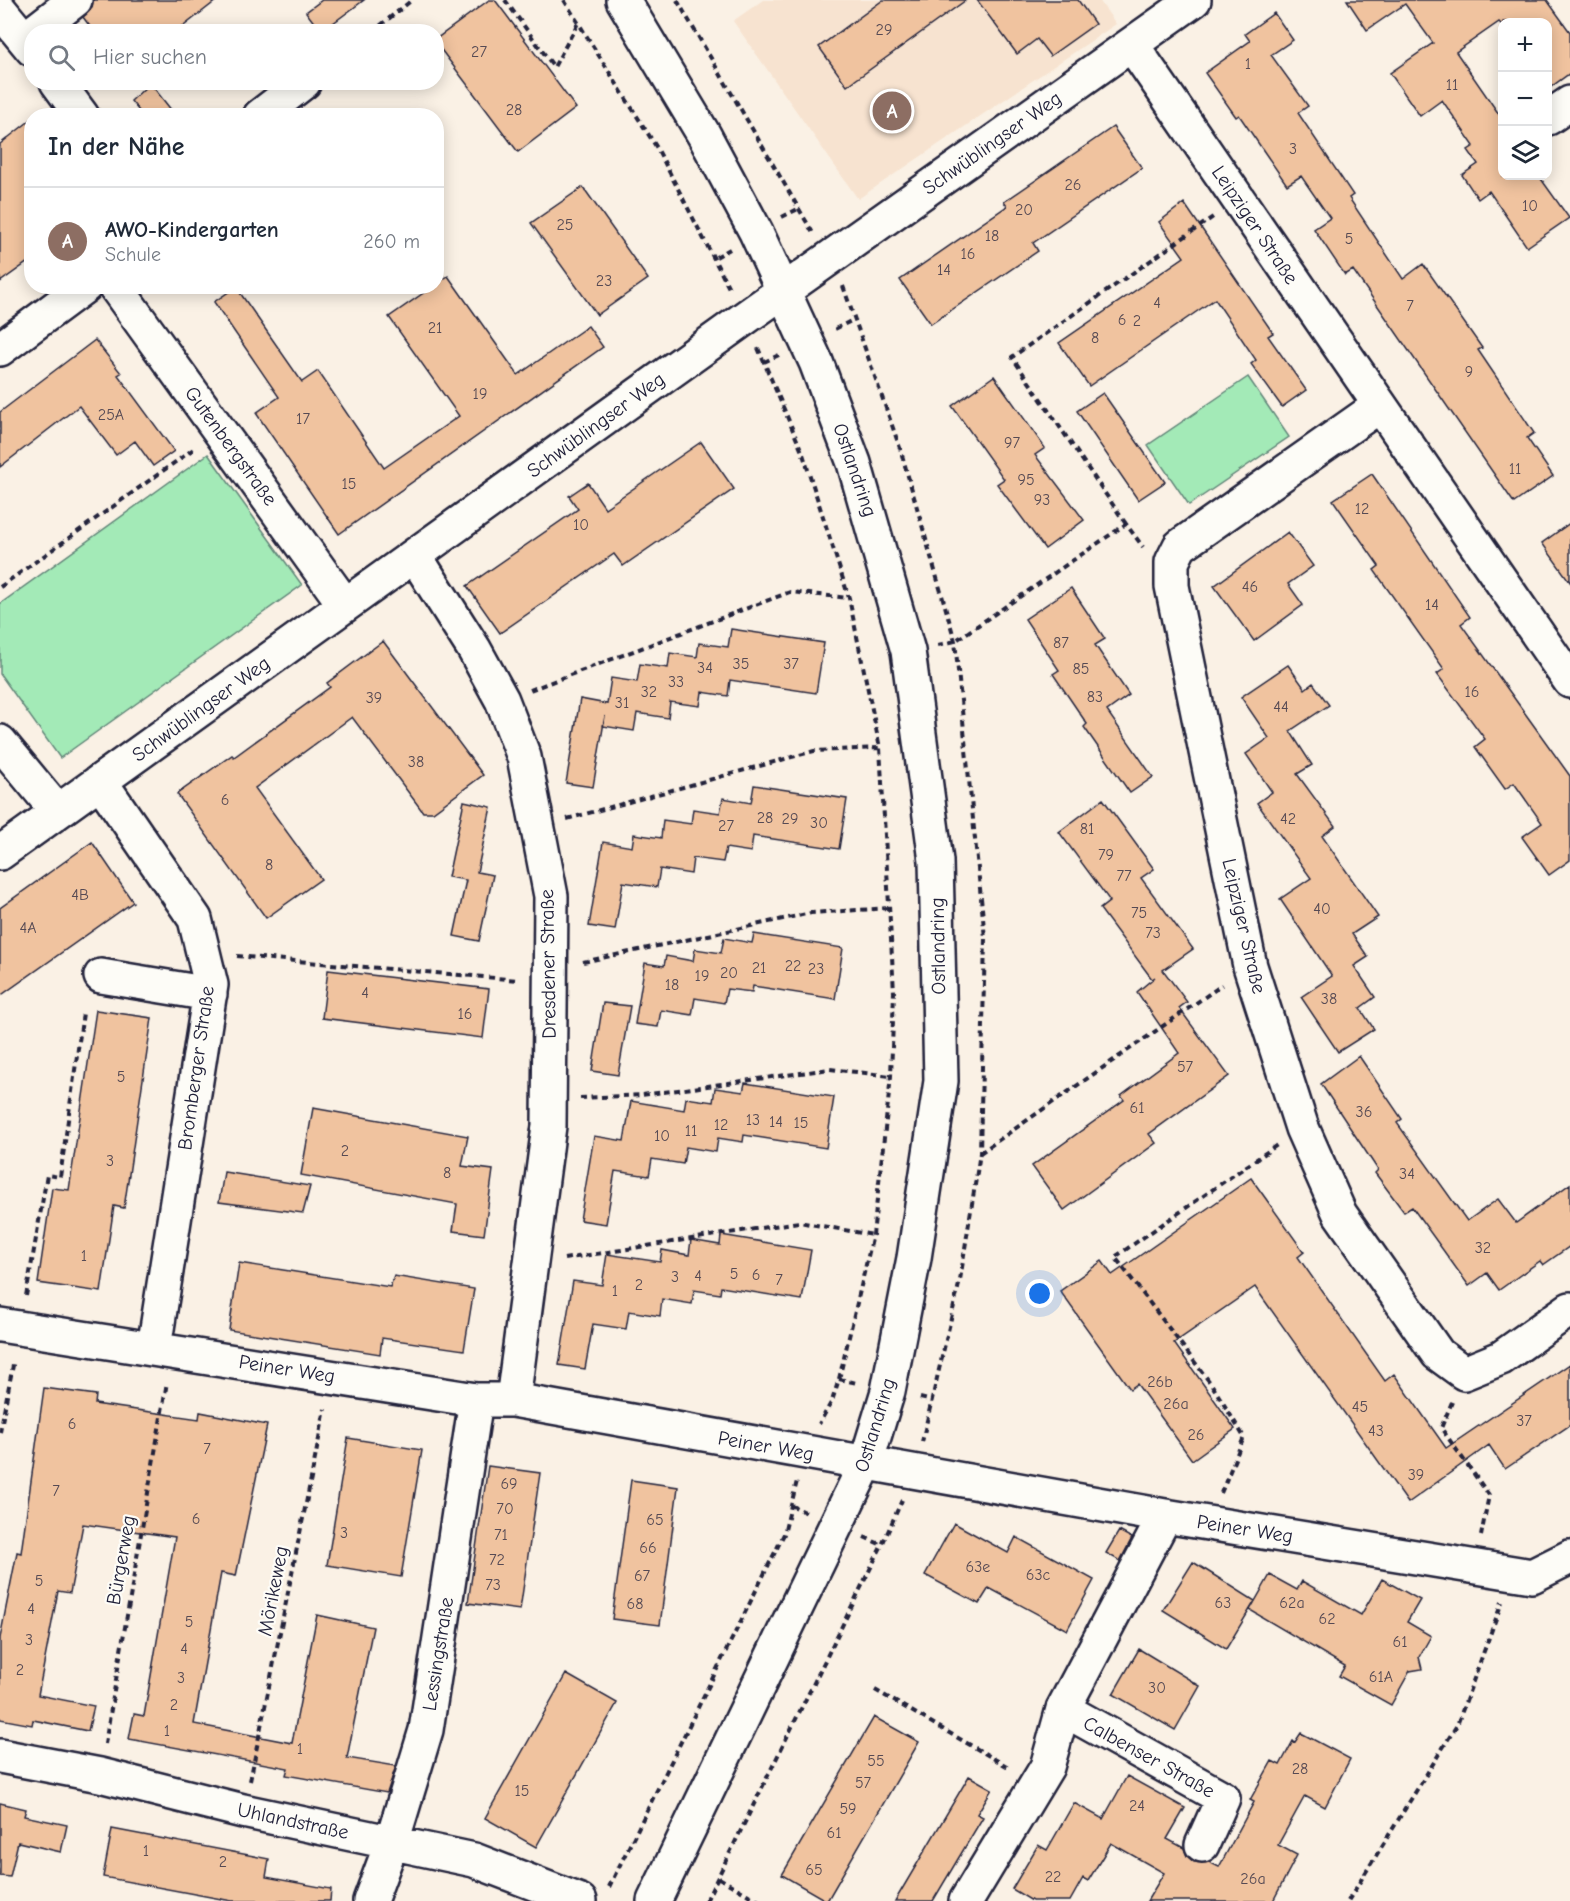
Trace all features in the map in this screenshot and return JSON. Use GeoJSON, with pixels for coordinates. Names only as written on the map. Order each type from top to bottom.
{"type":"FeatureCollection","features":[{"type":"Feature","properties":{"kind":"street"},"geometry":{"type":"LineString","coordinates":[[47,24],[75,0]]}},
{"type":"Feature","properties":{"kind":"street","name":"Ostlandring"},"geometry":{"type":"LineString","coordinates":[[623,0],[704,135],[783,291],[816,362],[854,463],[908,651],[936,861],[941,1081],[914,1258],[888,1390],[866,1463],[654,1901]]}},
{"type":"Feature","properties":{"kind":"street","name":"Schwüblingser Weg"},"geometry":{"type":"LineString","coordinates":[[0,853],[745,318],[1194,0]]}},
{"type":"Feature","properties":{"kind":"street"},"geometry":{"type":"LineString","coordinates":[[0,10],[24,32]]}},
{"type":"Feature","properties":{"kind":"street","name":"Leipziger Straße"},"geometry":{"type":"LineString","coordinates":[[1132,45],[1570,681]]}},
{"type":"Feature","properties":{"kind":"street"},"geometry":{"type":"LineString","coordinates":[[63,90],[76,108]]}},
{"type":"Feature","properties":{"kind":"street"},"geometry":{"type":"LineString","coordinates":[[271,108],[294,90]]}},
{"type":"Feature","properties":{"kind":"street"},"geometry":{"type":"LineString","coordinates":[[1552,115],[1570,103]]}},
{"type":"Feature","properties":{"kind":"street"},"geometry":{"type":"LineString","coordinates":[[0,350],[74,294]]}},
{"type":"Feature","properties":{"kind":"street","name":"Gutenbergstraße"},"geometry":{"type":"LineString","coordinates":[[121,294],[345,605]]}},
{"type":"Feature","properties":{"kind":"street","name":"Leipziger Straße"},"geometry":{"type":"LineString","coordinates":[[1379,406],[1180,546],[1172,562],[1172,586],[1250,966],[1302,1128],[1340,1214],[1438,1354],[1464,1373]]}},
{"type":"Feature","properties":{"kind":"street","name":"Dresdener Straße"},"geometry":{"type":"LineString","coordinates":[[415,556],[474,649],[502,700],[524,757],[550,896],[549,1126],[513,1400]]}},
{"type":"Feature","properties":{"kind":"street"},"geometry":{"type":"LineString","coordinates":[[0,742],[57,811]]}},
{"type":"Feature","properties":{"kind":"street","name":"Bromberger Straße"},"geometry":{"type":"LineString","coordinates":[[100,781],[195,919],[211,985],[163,1350]]}},
{"type":"Feature","properties":{"kind":"street"},"geometry":{"type":"LineString","coordinates":[[100,976],[210,994]]}},
{"type":"Feature","properties":{"kind":"street"},"geometry":{"type":"LineString","coordinates":[[1464,1373],[1501,1358],[1570,1309]]}},
{"type":"Feature","properties":{"kind":"street","name":"Peiner Weg"},"geometry":{"type":"LineString","coordinates":[[10,1326],[476,1400],[513,1400],[1165,1516],[1522,1574]]}},
{"type":"Feature","properties":{"kind":"street","name":"Lessingstraße"},"geometry":{"type":"LineString","coordinates":[[369,1901],[392,1842],[426,1730],[476,1400]]}},
{"type":"Feature","properties":{"kind":"street","name":"Calbenser Straße"},"geometry":{"type":"LineString","coordinates":[[966,1901],[1047,1767],[1063,1709],[1165,1516]]}},
{"type":"Feature","properties":{"kind":"street"},"geometry":{"type":"LineString","coordinates":[[1522,1574],[1570,1557]]}},
{"type":"Feature","properties":{"kind":"street","name":"Calbenser Straße"},"geometry":{"type":"LineString","coordinates":[[1063,1709],[1223,1798],[1202,1845]]}},
{"type":"Feature","properties":{"kind":"street","name":"Uhlandstraße"},"geometry":{"type":"LineString","coordinates":[[0,1756],[100,1775],[243,1811],[474,1860],[594,1896]]}},
{"type":"Feature","properties":{"kind":"path"},"geometry":{"type":"LineString","coordinates":[[382,24],[412,0]]}},
{"type":"Feature","properties":{"kind":"path"},"geometry":{"type":"LineString","coordinates":[[506,0],[554,67],[578,23]]}},
{"type":"Feature","properties":{"kind":"path"},"geometry":{"type":"LineString","coordinates":[[564,0],[657,148],[745,318],[803,454],[849,598],[880,748],[894,992],[891,1076],[873,1235],[832,1401],[819,1424],[798,1475],[784,1534],[594,1896]]}},
{"type":"Feature","properties":{"kind":"path"},"geometry":{"type":"LineString","coordinates":[[677,0],[829,259]]}},
{"type":"Feature","properties":{"kind":"path"},"geometry":{"type":"LineString","coordinates":[[1172,586],[1126,524],[1012,357],[1238,199]]}},
{"type":"Feature","properties":{"kind":"path"},"geometry":{"type":"LineString","coordinates":[[0,588],[220,430]]}},
{"type":"Feature","properties":{"kind":"path"},"geometry":{"type":"LineString","coordinates":[[908,651],[955,641],[1126,524]]}},
{"type":"Feature","properties":{"kind":"path"},"geometry":{"type":"LineString","coordinates":[[502,700],[790,592],[849,598]]}},
{"type":"Feature","properties":{"kind":"path"},"geometry":{"type":"LineString","coordinates":[[537,827],[814,751],[880,748]]}},
{"type":"Feature","properties":{"kind":"path"},"geometry":{"type":"LineString","coordinates":[[203,953],[550,976],[811,913],[890,908]]}},
{"type":"Feature","properties":{"kind":"path"},"geometry":{"type":"LineString","coordinates":[[980,1153],[1250,966]]}},
{"type":"Feature","properties":{"kind":"path"},"geometry":{"type":"LineString","coordinates":[[0,1432],[10,1326],[47,1175],[60,1177],[83,1013]]}},
{"type":"Feature","properties":{"kind":"path"},"geometry":{"type":"LineString","coordinates":[[549,1099],[642,1095],[830,1069],[891,1076]]}},
{"type":"Feature","properties":{"kind":"path"},"geometry":{"type":"LineString","coordinates":[[1209,1522],[1244,1437],[1212,1385],[1115,1257],[1302,1128]]}},
{"type":"Feature","properties":{"kind":"path"},"geometry":{"type":"LineString","coordinates":[[531,1264],[799,1222],[873,1235]]}},
{"type":"Feature","properties":{"kind":"path","name":"Bürgerweg"},"geometry":{"type":"LineString","coordinates":[[100,1775],[163,1350]]}},
{"type":"Feature","properties":{"kind":"path"},"geometry":{"type":"LineString","coordinates":[[1464,1373],[1441,1428],[1489,1495],[1474,1567]]}},
{"type":"Feature","properties":{"kind":"path","name":"Mörikeweg"},"geometry":{"type":"LineString","coordinates":[[243,1811],[331,1376]]}},
{"type":"Feature","properties":{"kind":"path"},"geometry":{"type":"LineString","coordinates":[[1348,1901],[1457,1725],[1522,1574]]}},
{"type":"Feature","properties":{"kind":"path"},"geometry":{"type":"LineString","coordinates":[[875,1690],[1037,1783]]}},
{"type":"Feature","properties":{"kind":"path"},"geometry":{"type":"LineString","coordinates":[[719,1878],[759,1901]]}},
{"type":"Feature","properties":{"kind":"shaded area"},"geometry":{"type":"Polygon","coordinates":[[[763,0],[1099,0],[1116,24],[858,199],[733,21],[763,0]]]}},
{"type":"Feature","properties":{"kind":"green space"},"geometry":{"type":"Polygon","coordinates":[[[1248,377],[1289,437],[1189,505],[1148,445],[1248,377]]]}},
{"type":"Feature","properties":{"kind":"green space"},"geometry":{"type":"Polygon","coordinates":[[[208,454],[302,585],[60,758],[0,674],[0,604],[208,454]]]}},
{"type":"Feature","properties":{"kind":"building"},"geometry":{"type":"Polygon","coordinates":[[[93,0],[217,0],[186,24],[88,24],[83,17],[92,8],[93,0]]]}},
{"type":"Feature","properties":{"kind":"building"},"geometry":{"type":"Polygon","coordinates":[[[322,0],[364,0],[332,24],[315,24],[306,12],[322,0]]]}},
{"type":"Feature","properties":{"kind":"building"},"geometry":{"type":"Polygon","coordinates":[[[489,0],[495,0],[576,108],[518,152],[444,54],[444,33],[489,0]]]}},
{"type":"Feature","properties":{"kind":"building"},"geometry":{"type":"Polygon","coordinates":[[[883,0],[966,0],[847,86],[819,47],[883,0]]]}},
{"type":"Feature","properties":{"kind":"building"},"geometry":{"type":"Polygon","coordinates":[[[977,0],[1078,0],[1095,24],[1050,56],[1037,39],[1017,54],[977,0]]]}},
{"type":"Feature","properties":{"kind":"building"},"geometry":{"type":"Polygon","coordinates":[[[1347,0],[1547,0],[1570,32],[1570,73],[1552,86],[1552,18],[1498,18],[1498,23],[1456,52],[1498,113],[1498,180],[1542,180],[1569,218],[1527,247],[1489,191],[1478,199],[1462,175],[1478,164],[1468,150],[1474,146],[1442,100],[1420,116],[1390,73],[1433,43],[1405,4],[1367,30],[1347,0]]]}},
{"type":"Feature","properties":{"kind":"building"},"geometry":{"type":"Polygon","coordinates":[[[1274,13],[1293,40],[1271,55],[1308,106],[1298,113],[1353,195],[1349,198],[1403,279],[1423,264],[1482,348],[1478,350],[1534,433],[1527,438],[1553,476],[1514,503],[1353,270],[1345,275],[1314,229],[1330,218],[1301,176],[1287,185],[1239,115],[1236,117],[1205,73],[1250,41],[1245,34],[1274,13]]]}},
{"type":"Feature","properties":{"kind":"building"},"geometry":{"type":"Polygon","coordinates":[[[143,90],[156,90],[170,108],[137,108],[131,101],[143,90]]]}},
{"type":"Feature","properties":{"kind":"building"},"geometry":{"type":"Polygon","coordinates":[[[24,125],[24,265],[0,282],[0,144],[24,125]]]}},
{"type":"Feature","properties":{"kind":"building"},"geometry":{"type":"Polygon","coordinates":[[[1113,127],[1142,168],[1033,243],[1038,251],[931,324],[900,280],[1007,206],[1004,202],[1113,127]]]}},
{"type":"Feature","properties":{"kind":"building"},"geometry":{"type":"Polygon","coordinates":[[[583,187],[648,279],[597,315],[531,223],[583,187]]]}},
{"type":"Feature","properties":{"kind":"building"},"geometry":{"type":"Polygon","coordinates":[[[1184,203],[1273,333],[1268,336],[1306,390],[1282,407],[1251,364],[1256,360],[1215,299],[1089,386],[1059,343],[1184,257],[1159,222],[1184,203]]]}},
{"type":"Feature","properties":{"kind":"building"},"geometry":{"type":"Polygon","coordinates":[[[448,276],[518,375],[588,326],[603,347],[339,534],[256,413],[279,397],[214,302],[226,294],[241,294],[302,382],[318,371],[384,468],[459,416],[389,317],[422,294],[444,294],[444,279],[448,276]]]}},
{"type":"Feature","properties":{"kind":"building"},"geometry":{"type":"Polygon","coordinates":[[[95,340],[121,373],[118,375],[174,451],[153,466],[135,441],[116,455],[79,406],[0,467],[0,412],[95,340]]]}},
{"type":"Feature","properties":{"kind":"building"},"geometry":{"type":"Polygon","coordinates":[[[994,376],[1045,448],[1035,455],[1084,520],[1045,549],[997,484],[1004,479],[952,406],[994,376]]]}},
{"type":"Feature","properties":{"kind":"building"},"geometry":{"type":"Polygon","coordinates":[[[1103,393],[1165,482],[1138,500],[1077,411],[1103,393]]]}},
{"type":"Feature","properties":{"kind":"building"},"geometry":{"type":"Polygon","coordinates":[[[701,442],[734,489],[623,566],[614,554],[500,633],[467,586],[578,509],[569,496],[588,483],[605,508],[701,442]]]}},
{"type":"Feature","properties":{"kind":"building"},"geometry":{"type":"Polygon","coordinates":[[[1372,474],[1470,617],[1461,624],[1570,776],[1570,860],[1549,875],[1522,837],[1542,823],[1514,783],[1505,789],[1475,747],[1485,739],[1437,674],[1444,669],[1374,570],[1379,566],[1333,500],[1372,474]]]}},
{"type":"Feature","properties":{"kind":"building"},"geometry":{"type":"Polygon","coordinates":[[[1570,523],[1570,582],[1542,543],[1570,523]]]}},
{"type":"Feature","properties":{"kind":"building"},"geometry":{"type":"Polygon","coordinates":[[[1288,532],[1313,566],[1288,584],[1303,605],[1254,641],[1214,586],[1288,532]]]}},
{"type":"Feature","properties":{"kind":"building"},"geometry":{"type":"Polygon","coordinates":[[[1071,588],[1105,639],[1095,645],[1129,695],[1107,711],[1153,777],[1130,793],[1084,727],[1087,724],[1053,674],[1059,670],[1025,619],[1071,588]]]}},
{"type":"Feature","properties":{"kind":"building"},"geometry":{"type":"Polygon","coordinates":[[[731,629],[824,643],[816,693],[730,680],[728,696],[702,692],[700,706],[670,702],[668,718],[637,713],[634,731],[603,726],[593,787],[566,783],[580,699],[607,704],[611,678],[637,682],[640,664],[668,668],[670,653],[697,657],[699,643],[728,647],[731,629]]]}},
{"type":"Feature","properties":{"kind":"building"},"geometry":{"type":"Polygon","coordinates":[[[383,641],[483,775],[433,812],[423,812],[352,717],[255,788],[321,879],[266,918],[177,794],[232,755],[234,757],[330,687],[327,683],[383,641]]]}},
{"type":"Feature","properties":{"kind":"building"},"geometry":{"type":"Polygon","coordinates":[[[1288,665],[1305,689],[1313,683],[1329,705],[1290,731],[1312,765],[1297,774],[1335,826],[1322,836],[1378,917],[1352,934],[1368,957],[1354,966],[1375,997],[1360,1008],[1374,1029],[1338,1052],[1301,997],[1332,976],[1280,899],[1311,878],[1257,803],[1272,792],[1246,754],[1269,738],[1241,697],[1288,665]]]}},
{"type":"Feature","properties":{"kind":"building"},"geometry":{"type":"Polygon","coordinates":[[[754,785],[847,799],[839,849],[753,836],[751,852],[726,848],[723,862],[693,858],[691,874],[660,869],[657,887],[623,882],[615,930],[589,926],[603,842],[632,847],[634,834],[661,838],[663,820],[691,824],[693,809],[720,813],[723,798],[751,803],[754,785]]]}},
{"type":"Feature","properties":{"kind":"building"},"geometry":{"type":"Polygon","coordinates":[[[1103,799],[1154,869],[1141,878],[1193,949],[1163,970],[1187,1002],[1179,1008],[1229,1076],[1149,1134],[1156,1143],[1064,1210],[1032,1166],[1124,1100],[1121,1096],[1179,1053],[1137,992],[1155,977],[1152,979],[1100,909],[1110,901],[1059,832],[1103,799]]]}},
{"type":"Feature","properties":{"kind":"building"},"geometry":{"type":"Polygon","coordinates":[[[464,801],[491,807],[477,872],[493,875],[479,941],[454,936],[466,880],[448,877],[464,801]]]}},
{"type":"Feature","properties":{"kind":"building"},"geometry":{"type":"Polygon","coordinates":[[[92,842],[133,902],[0,996],[0,908],[92,842]]]}},
{"type":"Feature","properties":{"kind":"building"},"geometry":{"type":"Polygon","coordinates":[[[754,934],[843,948],[835,999],[753,986],[752,992],[727,989],[724,1003],[695,998],[692,1015],[661,1010],[658,1027],[635,1024],[645,963],[664,966],[666,956],[693,961],[695,949],[721,953],[724,938],[752,943],[754,934]]]}},
{"type":"Feature","properties":{"kind":"building"},"geometry":{"type":"Polygon","coordinates":[[[328,970],[489,989],[483,1038],[322,1018],[328,970]]]}},
{"type":"Feature","properties":{"kind":"building"},"geometry":{"type":"Polygon","coordinates":[[[603,1003],[630,1006],[618,1075],[592,1071],[603,1003]]]}},
{"type":"Feature","properties":{"kind":"building"},"geometry":{"type":"Polygon","coordinates":[[[96,1010],[152,1018],[124,1208],[114,1206],[101,1292],[38,1283],[52,1188],[69,1190],[96,1010]]]}},
{"type":"Feature","properties":{"kind":"building"},"geometry":{"type":"Polygon","coordinates":[[[1359,1056],[1402,1119],[1397,1123],[1467,1221],[1498,1199],[1516,1223],[1570,1184],[1570,1246],[1543,1265],[1540,1261],[1499,1290],[1487,1273],[1469,1286],[1412,1207],[1404,1212],[1375,1173],[1378,1170],[1321,1084],[1359,1056]]]}},
{"type":"Feature","properties":{"kind":"building"},"geometry":{"type":"Polygon","coordinates":[[[745,1083],[834,1097],[826,1148],[744,1135],[743,1142],[718,1138],[716,1152],[686,1147],[683,1164],[652,1159],[649,1176],[615,1171],[606,1224],[580,1220],[594,1136],[624,1141],[631,1101],[684,1110],[686,1098],[713,1102],[715,1088],[743,1092],[745,1083]]]}},
{"type":"Feature","properties":{"kind":"building"},"geometry":{"type":"Polygon","coordinates":[[[313,1108],[468,1136],[462,1166],[493,1170],[484,1235],[453,1231],[457,1204],[301,1175],[313,1108]]]}},
{"type":"Feature","properties":{"kind":"building"},"geometry":{"type":"Polygon","coordinates":[[[224,1172],[310,1186],[303,1213],[219,1202],[224,1172]]]}},
{"type":"Feature","properties":{"kind":"building"},"geometry":{"type":"Polygon","coordinates":[[[1251,1178],[1304,1252],[1298,1257],[1385,1381],[1394,1374],[1446,1448],[1570,1364],[1570,1425],[1505,1469],[1489,1445],[1408,1503],[1255,1287],[1174,1343],[1235,1429],[1192,1460],[1137,1384],[1130,1389],[1060,1291],[1102,1261],[1112,1275],[1251,1178]]]}},
{"type":"Feature","properties":{"kind":"building"},"geometry":{"type":"Polygon","coordinates":[[[721,1235],[811,1250],[802,1300],[721,1287],[720,1294],[694,1290],[692,1304],[662,1299],[660,1316],[629,1311],[626,1329],[593,1324],[585,1369],[559,1365],[573,1281],[602,1285],[607,1254],[660,1262],[662,1250],[689,1255],[691,1240],[720,1245],[721,1235]]]}},
{"type":"Feature","properties":{"kind":"building"},"geometry":{"type":"Polygon","coordinates":[[[239,1263],[390,1287],[394,1276],[474,1289],[464,1350],[382,1338],[380,1354],[229,1330],[239,1263]]]}},
{"type":"Feature","properties":{"kind":"building"},"geometry":{"type":"Polygon","coordinates":[[[44,1388],[96,1395],[95,1404],[199,1419],[200,1412],[267,1425],[236,1576],[221,1573],[194,1724],[292,1743],[317,1615],[373,1627],[347,1758],[396,1766],[387,1793],[286,1775],[288,1768],[129,1739],[134,1714],[144,1716],[175,1537],[83,1524],[70,1593],[58,1591],[38,1695],[94,1706],[88,1731],[33,1720],[32,1725],[0,1719],[0,1638],[17,1552],[21,1553],[44,1388]]]}},
{"type":"Feature","properties":{"kind":"building"},"geometry":{"type":"Polygon","coordinates":[[[348,1438],[422,1450],[401,1577],[327,1565],[348,1438]]]}},
{"type":"Feature","properties":{"kind":"building"},"geometry":{"type":"Polygon","coordinates":[[[488,1466],[540,1473],[520,1610],[468,1603],[488,1466]]]}},
{"type":"Feature","properties":{"kind":"building"},"geometry":{"type":"Polygon","coordinates":[[[631,1480],[678,1487],[660,1625],[612,1619],[631,1480]]]}},
{"type":"Feature","properties":{"kind":"building"},"geometry":{"type":"Polygon","coordinates":[[[954,1523],[1008,1553],[1016,1537],[1094,1580],[1067,1630],[989,1588],[979,1604],[925,1575],[954,1523]]]}},
{"type":"Feature","properties":{"kind":"building"},"geometry":{"type":"Polygon","coordinates":[[[1119,1531],[1132,1538],[1120,1561],[1106,1553],[1119,1531]]]}},
{"type":"Feature","properties":{"kind":"building"},"geometry":{"type":"Polygon","coordinates":[[[1193,1562],[1255,1601],[1226,1649],[1163,1610],[1193,1562]]]}},
{"type":"Feature","properties":{"kind":"building"},"geometry":{"type":"Polygon","coordinates":[[[1270,1575],[1297,1590],[1302,1581],[1361,1615],[1382,1579],[1420,1600],[1407,1622],[1431,1636],[1419,1657],[1422,1669],[1410,1671],[1391,1705],[1339,1676],[1345,1666],[1250,1610],[1270,1575]]]}},
{"type":"Feature","properties":{"kind":"building"},"geometry":{"type":"Polygon","coordinates":[[[1139,1649],[1200,1686],[1175,1730],[1113,1694],[1139,1649]]]}},
{"type":"Feature","properties":{"kind":"building"},"geometry":{"type":"Polygon","coordinates":[[[566,1674],[617,1703],[536,1847],[485,1818],[566,1674]]]}},
{"type":"Feature","properties":{"kind":"building"},"geometry":{"type":"Polygon","coordinates":[[[874,1717],[919,1742],[827,1901],[782,1875],[874,1717]]]}},
{"type":"Feature","properties":{"kind":"building"},"geometry":{"type":"Polygon","coordinates":[[[1301,1733],[1350,1759],[1325,1807],[1305,1796],[1278,1845],[1297,1855],[1273,1901],[1147,1901],[1164,1873],[1111,1843],[1088,1881],[1083,1878],[1070,1901],[1032,1901],[1012,1889],[1038,1845],[1047,1850],[1074,1803],[1103,1819],[1127,1776],[1185,1808],[1167,1839],[1184,1848],[1187,1856],[1194,1862],[1209,1862],[1219,1867],[1254,1802],[1250,1800],[1272,1761],[1280,1765],[1293,1741],[1295,1742],[1301,1733]]]}},
{"type":"Feature","properties":{"kind":"building"},"geometry":{"type":"Polygon","coordinates":[[[969,1776],[992,1789],[977,1814],[983,1817],[933,1901],[895,1901],[969,1776]]]}},
{"type":"Feature","properties":{"kind":"building"},"geometry":{"type":"Polygon","coordinates":[[[0,1803],[26,1809],[24,1816],[67,1825],[61,1852],[18,1842],[10,1877],[0,1876],[0,1803]]]}},
{"type":"Feature","properties":{"kind":"building"},"geometry":{"type":"Polygon","coordinates":[[[112,1829],[269,1859],[266,1877],[331,1889],[330,1901],[232,1901],[103,1877],[112,1829]]]}},
{"type":"Feature","properties":{"kind":"place","name":"AWO-Kindergarten"},"geometry":{"type":"Point","coordinates":[892,111]}}]}
